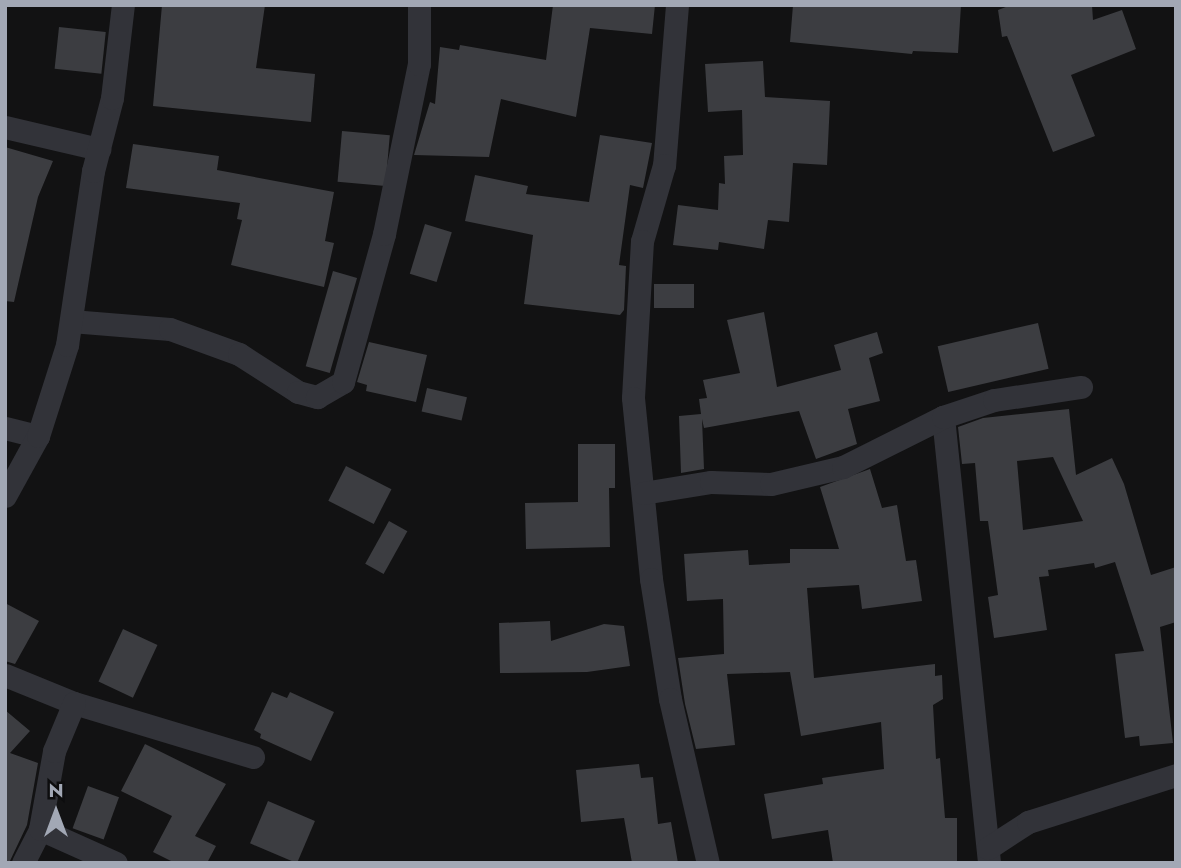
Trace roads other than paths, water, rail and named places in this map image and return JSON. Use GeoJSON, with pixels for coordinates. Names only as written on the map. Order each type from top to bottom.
{"type":"FeatureCollection","features":[{"type":"Feature","properties":{"kind":"street"},"geometry":{"type":"LineString","coordinates":[[5,496],[37,436],[71,321],[99,149],[112,98],[123,5]]}},
{"type":"Feature","properties":{"kind":"street"},"geometry":{"type":"LineString","coordinates":[[71,321],[170,329],[239,354],[298,392],[317,397],[343,382],[384,234],[419,64],[419,5]]}},
{"type":"Feature","properties":{"kind":"street"},"geometry":{"type":"LineString","coordinates":[[677,5],[664,165],[642,241],[635,324],[633,398],[651,579],[670,699],[708,863]]}},
{"type":"Feature","properties":{"kind":"street"},"geometry":{"type":"LineString","coordinates":[[5,127],[99,149]]}},
{"type":"Feature","properties":{"kind":"street"},"geometry":{"type":"LineString","coordinates":[[643,493],[711,482],[771,484],[843,467],[943,418],[994,400],[1081,387]]}},
{"type":"Feature","properties":{"kind":"street"},"geometry":{"type":"LineString","coordinates":[[943,418],[989,855]]}},
{"type":"Feature","properties":{"kind":"street"},"geometry":{"type":"LineString","coordinates":[[5,428],[37,436]]}},
{"type":"Feature","properties":{"kind":"street"},"geometry":{"type":"LineString","coordinates":[[5,675],[74,703],[253,757]]}},
{"type":"Feature","properties":{"kind":"street"},"geometry":{"type":"LineString","coordinates":[[23,863],[40,829],[54,751],[74,703]]}},
{"type":"Feature","properties":{"kind":"street"},"geometry":{"type":"LineString","coordinates":[[989,855],[1028,822],[1176,775]]}},
{"type":"Feature","properties":{"kind":"street"},"geometry":{"type":"LineString","coordinates":[[40,829],[116,863]]}}]}
